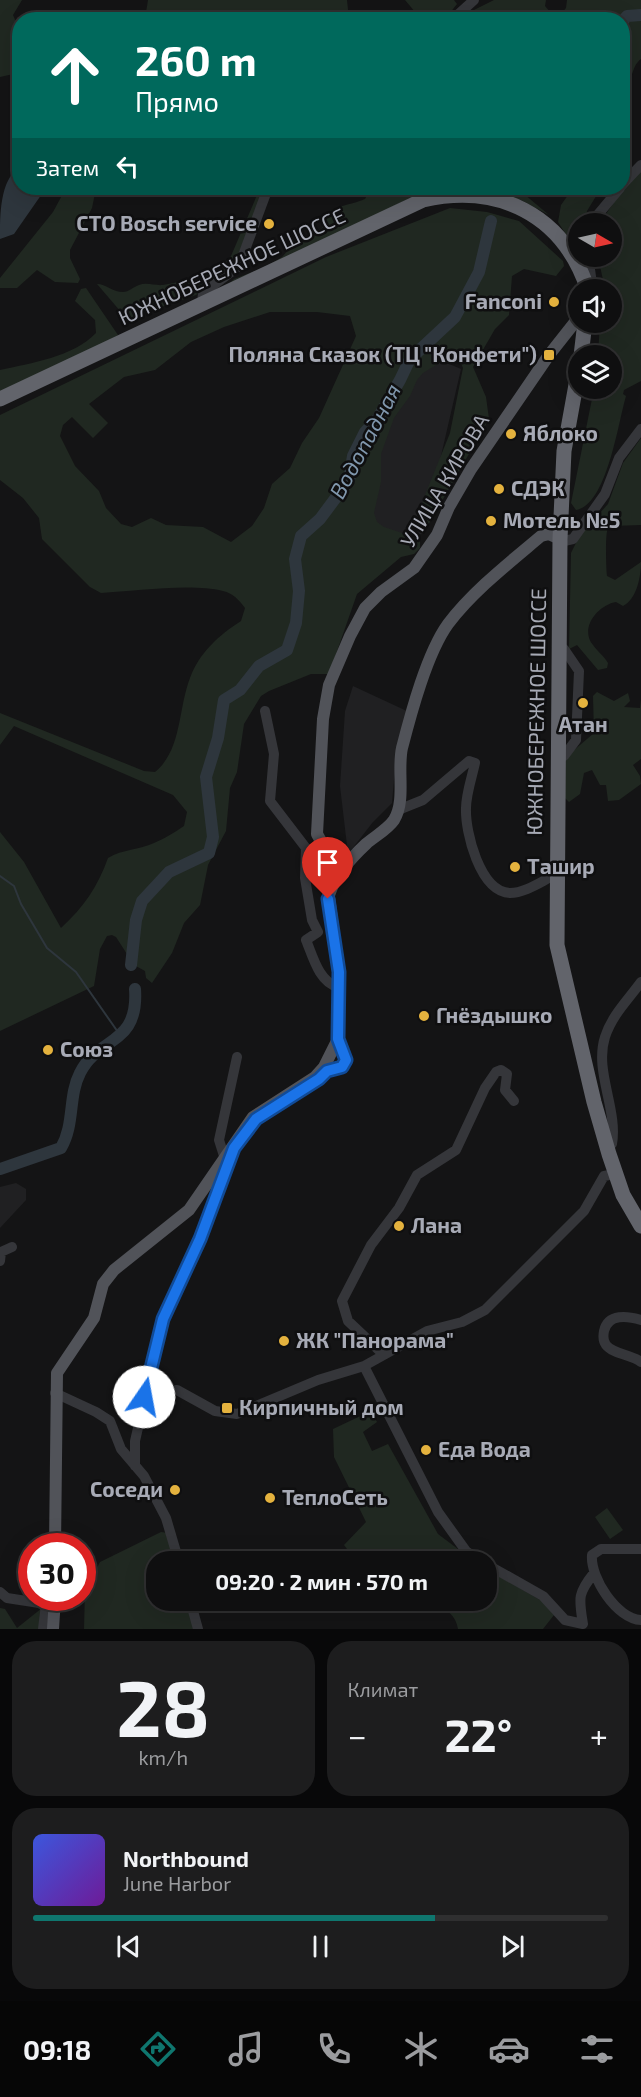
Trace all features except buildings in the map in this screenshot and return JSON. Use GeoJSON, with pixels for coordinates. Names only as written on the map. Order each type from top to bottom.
{"type":"FeatureCollection","features":[{"type":"Feature","properties":{"kind":"highway","name":"ЮЖНОБЕРЕЖНОЕ ШОССЕ"},"geometry":{"type":"LineString","coordinates":[[0,408],[54,379],[423,200],[445,195]]}},
{"type":"Feature","properties":{"kind":"highway","name":"ЮЖНОБЕРЕЖНОЕ ШОССЕ"},"geometry":{"type":"LineString","coordinates":[[480,195],[500,199],[524,210],[559,237],[573,257],[583,279]]}},
{"type":"Feature","properties":{"kind":"highway","name":"ЮЖНОБЕРЕЖНОЕ ШОССЕ"},"geometry":{"type":"LineString","coordinates":[[203,307],[427,202],[449,197],[490,199],[513,207],[538,223],[558,241],[578,279]]}},
{"type":"Feature","properties":{"kind":"highway","name":"ЮЖНОБЕРЕЖНОЕ ШОССЕ"},"geometry":{"type":"LineString","coordinates":[[0,399],[54,379]]}},
{"type":"Feature","properties":{"kind":"highway","name":"ЮЖНОБЕРЕЖНОЕ ШОССЕ"},"geometry":{"type":"LineString","coordinates":[[573,399],[564,451],[566,540],[557,945],[594,1102],[608,1174],[641,1226]]}},
{"type":"Feature","properties":{"kind":"highway","name":"ЮЖНОБЕРЕЖНОЕ ШОССЕ"},"geometry":{"type":"LineString","coordinates":[[578,399],[567,459],[562,943],[612,1144],[628,1194],[641,1217]]}},
{"type":"Feature","properties":{"kind":"main road","name":"УЛИЦА КИРОВА"},"geometry":{"type":"LineString","coordinates":[[228,1154],[256,1119],[319,1079],[325,1069],[342,1067],[346,1060],[338,1039],[338,962],[322,843],[317,834],[323,719],[329,685],[365,608],[381,592],[414,568],[437,535],[449,507],[471,469],[568,331]]}},
{"type":"Feature","properties":{"kind":"main road"},"geometry":{"type":"LineString","coordinates":[[328,899],[332,883],[366,844],[386,829],[398,810],[399,765],[402,746],[432,649],[447,624],[516,556],[541,536],[549,534],[566,540]]}},
{"type":"Feature","properties":{"kind":"main road"},"geometry":{"type":"LineString","coordinates":[[55,1533],[55,1393],[59,1366],[94,1318],[103,1284],[108,1275],[154,1236],[179,1220],[228,1154]]}},
{"type":"Feature","properties":{"kind":"main road"},"geometry":{"type":"LineString","coordinates":[[52,1629],[54,1611]]}},
{"type":"Feature","properties":{"kind":"street"},"geometry":{"type":"LineString","coordinates":[[461,12],[474,0]]}},
{"type":"Feature","properties":{"kind":"street"},"geometry":{"type":"LineString","coordinates":[[630,177],[641,165]]}},
{"type":"Feature","properties":{"kind":"street"},"geometry":{"type":"LineString","coordinates":[[203,307],[203,293],[238,266],[265,195]]}},
{"type":"Feature","properties":{"kind":"street"},"geometry":{"type":"LineString","coordinates":[[600,213],[614,195]]}},
{"type":"Feature","properties":{"kind":"street"},"geometry":{"type":"LineString","coordinates":[[566,540],[605,494],[619,458],[641,429]]}},
{"type":"Feature","properties":{"kind":"street"},"geometry":{"type":"LineString","coordinates":[[265,711],[274,754],[270,801],[306,848],[304,878],[312,920],[318,932],[306,940],[317,968],[326,981],[338,987]]}},
{"type":"Feature","properties":{"kind":"street"},"geometry":{"type":"LineString","coordinates":[[398,810],[423,800],[469,761],[475,763],[466,808],[474,856],[487,878],[495,888],[513,893],[557,874]]}},
{"type":"Feature","properties":{"kind":"street"},"geometry":{"type":"LineString","coordinates":[[322,843],[328,868],[332,871],[337,871],[350,861]]}},
{"type":"Feature","properties":{"kind":"street"},"geometry":{"type":"LineString","coordinates":[[612,1144],[614,1132],[603,1064],[605,1038],[619,1009],[641,982]]}},
{"type":"Feature","properties":{"kind":"street"},"geometry":{"type":"LineString","coordinates":[[135,1466],[135,1440],[163,1319],[200,1239],[228,1154],[219,1140],[237,1057]]}},
{"type":"Feature","properties":{"kind":"street"},"geometry":{"type":"LineString","coordinates":[[383,1354],[348,1321],[342,1301],[357,1270],[371,1245],[399,1208],[417,1175],[456,1150],[485,1088],[496,1072],[501,1071],[507,1074],[505,1090],[514,1101]]}},
{"type":"Feature","properties":{"kind":"street"},"geometry":{"type":"LineString","coordinates":[[144,1397],[177,1390],[215,1411],[237,1414],[318,1380],[364,1366],[427,1331],[462,1322],[485,1310],[584,1211],[608,1174]]}},
{"type":"Feature","properties":{"kind":"street"},"geometry":{"type":"LineString","coordinates":[[0,1261],[2,1252],[12,1246]]}},
{"type":"Feature","properties":{"kind":"street"},"geometry":{"type":"LineString","coordinates":[[641,1320],[627,1317],[612,1319],[606,1324],[604,1340],[608,1347],[641,1362]]}},
{"type":"Feature","properties":{"kind":"street"},"geometry":{"type":"LineString","coordinates":[[364,1366],[438,1512],[466,1551]]}},
{"type":"Feature","properties":{"kind":"street"},"geometry":{"type":"LineString","coordinates":[[55,1393],[104,1416],[110,1422],[121,1449],[144,1476],[166,1518],[176,1551]]}},
{"type":"Feature","properties":{"kind":"street"},"geometry":{"type":"LineString","coordinates":[[641,1549],[601,1549],[592,1555],[594,1573],[619,1612],[630,1618],[641,1620]]}},
{"type":"Feature","properties":{"kind":"street"},"geometry":{"type":"LineString","coordinates":[[497,1570],[543,1596],[566,1620],[583,1624],[579,1599],[581,1588],[594,1573]]}},
{"type":"Feature","properties":{"kind":"street"},"geometry":{"type":"LineString","coordinates":[[0,1592],[7,1598],[46,1604],[43,1629]]}},
{"type":"Feature","properties":{"kind":"street"},"geometry":{"type":"LineString","coordinates":[[193,1611],[198,1629]]}},
{"type":"Feature","properties":{"kind":"shaded area"},"geometry":{"type":"Polygon","coordinates":[[[0,0],[22,0],[15,12],[12,12],[12,74],[0,77],[0,0]]]}},
{"type":"Feature","properties":{"kind":"shaded area"},"geometry":{"type":"Polygon","coordinates":[[[148,0],[347,0],[348,12],[146,12],[148,0]]]}},
{"type":"Feature","properties":{"kind":"shaded area"},"geometry":{"type":"Polygon","coordinates":[[[405,0],[454,0],[457,4],[451,12],[415,12],[405,0]]]}},
{"type":"Feature","properties":{"kind":"shaded area"},"geometry":{"type":"Polygon","coordinates":[[[494,0],[546,0],[545,6],[550,12],[471,12],[494,0]]]}},
{"type":"Feature","properties":{"kind":"shaded area"},"geometry":{"type":"Polygon","coordinates":[[[567,0],[641,0],[641,59],[635,66],[630,80],[630,12],[563,12],[566,8],[567,0]]]}},
{"type":"Feature","properties":{"kind":"shaded area"},"geometry":{"type":"Polygon","coordinates":[[[641,170],[641,381],[624,390],[623,394],[626,396],[615,443],[603,479],[596,494],[587,505],[576,510],[571,503],[592,399],[622,399],[622,345],[599,345],[599,333],[622,333],[622,279],[603,279],[600,267],[622,267],[622,213],[607,213],[619,195],[630,195],[630,181],[641,170]]]}},
{"type":"Feature","properties":{"kind":"shaded area"},"geometry":{"type":"Polygon","coordinates":[[[12,175],[12,195],[41,195],[14,234],[0,239],[2,199],[12,175]]]}},
{"type":"Feature","properties":{"kind":"shaded area"},"geometry":{"type":"Polygon","coordinates":[[[62,195],[95,195],[92,208],[70,250],[70,258],[80,279],[78,283],[55,282],[37,270],[17,288],[0,288],[0,278],[53,212],[62,195]]]}},
{"type":"Feature","properties":{"kind":"shaded area"},"geometry":{"type":"Polygon","coordinates":[[[257,195],[263,195],[234,264],[196,295],[127,319],[97,284],[119,292],[125,292],[142,284],[163,285],[200,275],[217,267],[231,256],[257,195]]]}},
{"type":"Feature","properties":{"kind":"shaded area"},"geometry":{"type":"Polygon","coordinates":[[[367,195],[422,195],[410,198],[221,292],[234,279],[265,267],[282,257],[294,244],[322,228],[322,216],[328,212],[365,199],[367,195]]]}},
{"type":"Feature","properties":{"kind":"shaded area"},"geometry":{"type":"Polygon","coordinates":[[[491,195],[525,195],[549,215],[521,200],[491,195]]]}},
{"type":"Feature","properties":{"kind":"shaded area"},"geometry":{"type":"Polygon","coordinates":[[[568,195],[597,195],[586,213],[568,213],[568,238],[558,222],[561,205],[568,195]]]}},
{"type":"Feature","properties":{"kind":"shaded area"},"geometry":{"type":"Polygon","coordinates":[[[450,208],[487,212],[519,221],[563,261],[564,266],[556,276],[524,269],[512,276],[509,315],[495,329],[473,367],[486,397],[489,419],[427,527],[422,514],[423,500],[450,433],[463,368],[459,359],[451,356],[423,373],[394,418],[381,454],[381,482],[374,513],[377,522],[384,527],[420,539],[420,548],[414,554],[401,557],[357,594],[329,674],[311,674],[261,696],[244,724],[237,772],[230,788],[226,831],[208,865],[200,905],[184,923],[172,953],[152,983],[146,978],[145,971],[134,965],[116,937],[107,936],[100,949],[94,986],[0,1031],[0,832],[24,862],[61,928],[89,896],[108,858],[148,845],[169,835],[184,826],[187,812],[173,795],[14,726],[0,745],[0,713],[144,771],[155,772],[164,763],[175,741],[186,690],[194,669],[211,645],[241,621],[245,608],[230,593],[210,589],[146,589],[101,593],[90,587],[42,539],[39,518],[23,498],[0,480],[0,415],[326,257],[450,208]],[[270,312],[224,327],[191,342],[155,370],[124,377],[89,404],[108,423],[93,438],[72,417],[63,425],[60,436],[75,466],[99,491],[106,508],[121,524],[132,527],[151,518],[166,525],[203,527],[231,542],[252,526],[264,508],[272,484],[290,468],[302,443],[319,418],[356,336],[350,316],[317,312],[270,312]]]}},
{"type":"Feature","properties":{"kind":"shaded area"},"geometry":{"type":"Polygon","coordinates":[[[86,288],[118,335],[88,354],[0,392],[0,370],[38,362],[64,353],[76,348],[96,333],[95,320],[75,301],[81,289],[86,288]]]}},
{"type":"Feature","properties":{"kind":"shaded area"},"geometry":{"type":"Polygon","coordinates":[[[433,357],[461,369],[423,534],[360,540],[386,419],[433,357]]]}},
{"type":"Feature","properties":{"kind":"shaded area"},"geometry":{"type":"Polygon","coordinates":[[[641,438],[641,525],[608,528],[606,543],[607,576],[615,580],[641,562],[639,580],[635,593],[628,603],[623,606],[616,602],[609,604],[597,612],[589,625],[589,638],[608,663],[607,668],[598,670],[577,645],[569,649],[571,553],[580,535],[608,504],[623,463],[641,438]]]}},
{"type":"Feature","properties":{"kind":"shaded area"},"geometry":{"type":"Polygon","coordinates":[[[353,686],[409,712],[396,757],[392,803],[373,822],[348,854],[340,786],[345,711],[353,686]]]}},
{"type":"Feature","properties":{"kind":"shaded area"},"geometry":{"type":"Polygon","coordinates":[[[597,692],[614,701],[628,693],[630,701],[624,707],[640,708],[641,700],[641,759],[633,765],[640,776],[641,784],[619,800],[608,801],[606,785],[600,785],[592,770],[584,773],[580,794],[569,802],[565,798],[566,757],[594,733],[593,696],[597,692]]]}},
{"type":"Feature","properties":{"kind":"shaded area"},"geometry":{"type":"Polygon","coordinates":[[[16,1183],[26,1189],[26,1200],[0,1228],[0,1187],[16,1183]]]}},
{"type":"Feature","properties":{"kind":"shaded area"},"geometry":{"type":"Polygon","coordinates":[[[371,1411],[377,1422],[363,1432],[372,1451],[388,1444],[438,1534],[461,1551],[348,1551],[344,1545],[366,1522],[334,1457],[333,1429],[371,1411]]]}},
{"type":"Feature","properties":{"kind":"shaded area"},"geometry":{"type":"Polygon","coordinates":[[[607,1508],[623,1530],[610,1539],[595,1517],[607,1508]]]}},
{"type":"Feature","properties":{"kind":"shaded area"},"geometry":{"type":"Polygon","coordinates":[[[161,1532],[169,1533],[174,1551],[146,1551],[146,1611],[191,1611],[196,1629],[84,1629],[84,1611],[96,1611],[96,1569],[100,1562],[161,1532]]]}},
{"type":"Feature","properties":{"kind":"shaded area"},"geometry":{"type":"Polygon","coordinates":[[[497,1575],[542,1601],[554,1615],[543,1629],[458,1629],[451,1614],[447,1611],[497,1611],[497,1575]]]}},
{"type":"Feature","properties":{"kind":"shaded area"},"geometry":{"type":"Polygon","coordinates":[[[0,1608],[5,1609],[17,1628],[38,1611],[42,1611],[45,1629],[0,1629],[0,1608]]]}},
{"type":"Feature","properties":{"kind":"waterway","name":"Водопадная"},"geometry":{"type":"LineString","coordinates":[[630,16],[641,15]]}},
{"type":"Feature","properties":{"kind":"waterway","name":"Водопадная"},"geometry":{"type":"LineString","coordinates":[[131,965],[136,920],[142,901],[169,872],[209,853],[213,837],[206,777],[218,738],[224,700],[240,690],[259,666],[287,650],[296,623],[299,591],[295,559],[301,536],[320,519],[349,480],[353,456],[365,432],[378,418],[410,359],[455,317],[479,272],[491,221]]}},
{"type":"Feature","properties":{"kind":"waterway"},"geometry":{"type":"LineString","coordinates":[[0,876],[14,886],[21,904],[47,948],[76,972],[120,1035]]}},
{"type":"Feature","properties":{"kind":"waterway","name":"Водопадная"},"geometry":{"type":"LineString","coordinates":[[0,1169],[61,1148],[68,1129],[74,1091],[80,1073],[88,1061],[124,1031],[131,1021],[135,1007],[135,989]]}},
{"type":"Feature","properties":{"kind":"place","name":"СТО Bosch service"},"geometry":{"type":"Point","coordinates":[269,224]}},
{"type":"Feature","properties":{"kind":"place","name":"Fanconi"},"geometry":{"type":"Point","coordinates":[554,302]}},
{"type":"Feature","properties":{"kind":"place","name":"Поляна Сказок (ТЦ \"Конфети\")"},"geometry":{"type":"Point","coordinates":[549,355]}},
{"type":"Feature","properties":{"kind":"place","name":"Яблоко"},"geometry":{"type":"Point","coordinates":[511,434]}},
{"type":"Feature","properties":{"kind":"place","name":"СДЭК"},"geometry":{"type":"Point","coordinates":[499,489]}},
{"type":"Feature","properties":{"kind":"place","name":"Мотель №5"},"geometry":{"type":"Point","coordinates":[491,521]}},
{"type":"Feature","properties":{"kind":"place","name":"Атан"},"geometry":{"type":"Point","coordinates":[583,703]}},
{"type":"Feature","properties":{"kind":"place","name":"Ташир"},"geometry":{"type":"Point","coordinates":[515,867]}},
{"type":"Feature","properties":{"kind":"place","name":"Гнёздышко"},"geometry":{"type":"Point","coordinates":[424,1016]}},
{"type":"Feature","properties":{"kind":"place","name":"Союз"},"geometry":{"type":"Point","coordinates":[48,1050]}},
{"type":"Feature","properties":{"kind":"place","name":"Лана"},"geometry":{"type":"Point","coordinates":[399,1226]}},
{"type":"Feature","properties":{"kind":"place","name":"ЖК \"Панорама\""},"geometry":{"type":"Point","coordinates":[284,1341]}},
{"type":"Feature","properties":{"kind":"place","name":"Кирпичный дом"},"geometry":{"type":"Point","coordinates":[227,1408]}},
{"type":"Feature","properties":{"kind":"place","name":"Еда Вода"},"geometry":{"type":"Point","coordinates":[426,1450]}},
{"type":"Feature","properties":{"kind":"place","name":"Соседи"},"geometry":{"type":"Point","coordinates":[175,1490]}},
{"type":"Feature","properties":{"kind":"place","name":"ТеплоСеть"},"geometry":{"type":"Point","coordinates":[270,1498]}},
{"type":"Feature","properties":{"kind":"route"},"geometry":{"type":"LineString","coordinates":[[144,1397],[163,1319],[200,1239],[234,1148],[256,1119],[319,1079],[327,1071],[336,1071],[346,1060],[338,1039],[339,972],[328,899]]}}]}
